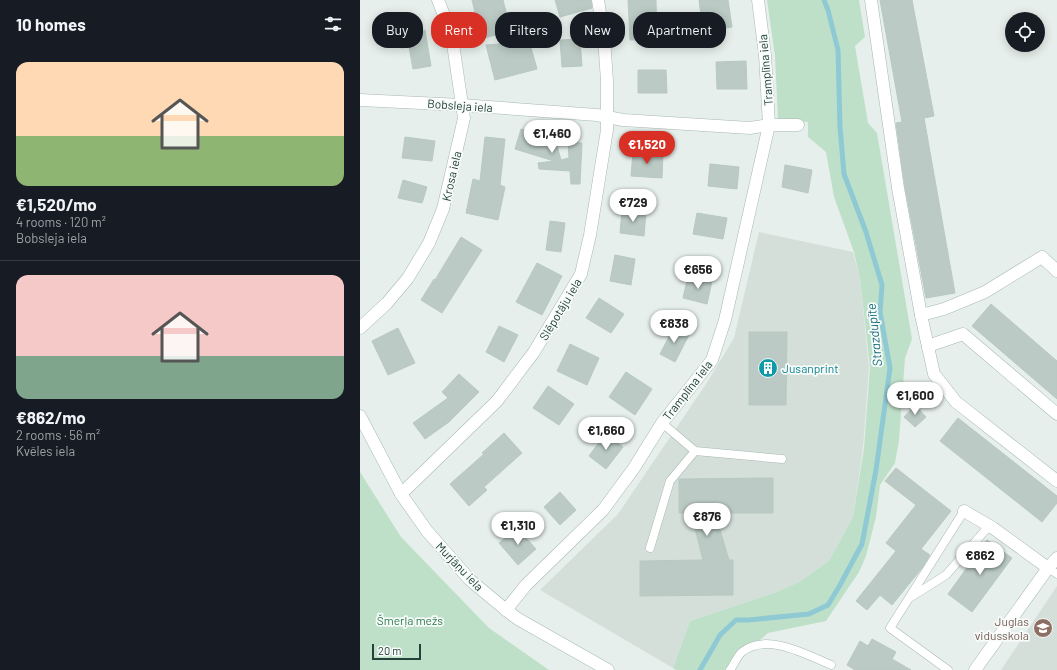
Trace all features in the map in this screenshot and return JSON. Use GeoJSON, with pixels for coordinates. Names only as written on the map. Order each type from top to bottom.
{"type":"FeatureCollection","features":[{"type":"Feature","properties":{"kind":"street","name":"Krosa iela"},"geometry":{"type":"LineString","coordinates":[[360,328],[387,303],[408,278],[429,244],[443,209],[454,164],[464,118],[453,44],[438,0]]}},
{"type":"Feature","properties":{"kind":"street","name":"Slēpotāju iela"},"geometry":{"type":"LineString","coordinates":[[401,494],[497,401],[534,352],[581,274],[594,209],[608,118],[607,81],[598,0]]}},
{"type":"Feature","properties":{"kind":"street","name":"Tramplīna iela"},"geometry":{"type":"LineString","coordinates":[[506,610],[526,585],[603,510],[634,468],[662,423],[712,360],[725,320],[769,125],[765,55],[758,0]]}},
{"type":"Feature","properties":{"kind":"street"},"geometry":{"type":"LineString","coordinates":[[871,0],[898,188],[921,316],[934,374],[956,402],[1057,481]]}},
{"type":"Feature","properties":{"kind":"street","name":"Bobsleja iela"},"geometry":{"type":"LineString","coordinates":[[360,100],[461,105],[597,115],[623,120],[750,128],[769,125],[798,125]]}},
{"type":"Feature","properties":{"kind":"street"},"geometry":{"type":"LineString","coordinates":[[921,316],[944,309],[985,292],[1042,257],[1057,270]]}},
{"type":"Feature","properties":{"kind":"street"},"geometry":{"type":"LineString","coordinates":[[928,346],[963,334],[1057,414]]}},
{"type":"Feature","properties":{"kind":"street","name":"Murjāņu iela"},"geometry":{"type":"LineString","coordinates":[[360,416],[401,494],[427,531],[470,580],[518,619],[608,670]]}},
{"type":"Feature","properties":{"kind":"street"},"geometry":{"type":"LineString","coordinates":[[964,511],[989,526],[1052,571]]}},
{"type":"Feature","properties":{"kind":"street"},"geometry":{"type":"LineString","coordinates":[[975,670],[1052,571],[1057,558]]}},
{"type":"Feature","properties":{"kind":"lane"},"geometry":{"type":"LineString","coordinates":[[662,423],[695,452],[782,459]]}},
{"type":"Feature","properties":{"kind":"lane"},"geometry":{"type":"LineString","coordinates":[[650,548],[670,481],[695,452]]}},
{"type":"Feature","properties":{"kind":"lane"},"geometry":{"type":"LineString","coordinates":[[948,670],[890,628],[964,511]]}},
{"type":"Feature","properties":{"kind":"lane"},"geometry":{"type":"LineString","coordinates":[[908,599],[946,575],[989,526]]}},
{"type":"Feature","properties":{"kind":"lane"},"geometry":{"type":"LineString","coordinates":[[730,670],[742,652],[757,644],[782,645],[831,665]]}},
{"type":"Feature","properties":{"kind":"shaded area"},"geometry":{"type":"Polygon","coordinates":[[[759,232],[853,252],[860,279],[869,367],[863,448],[853,517],[829,561],[799,582],[774,593],[690,621],[673,668],[540,590],[618,514],[706,384],[734,338],[759,232]]]}},
{"type":"Feature","properties":{"kind":"shaded area","name":"Juglas vidusskola"},"geometry":{"type":"Polygon","coordinates":[[[1057,586],[1057,670],[1001,670],[1057,586]]]}},
{"type":"Feature","properties":{"kind":"green space"},"geometry":{"type":"Polygon","coordinates":[[[767,0],[859,0],[865,37],[855,46],[868,123],[877,133],[912,339],[905,358],[899,440],[895,463],[880,485],[876,517],[866,556],[859,572],[826,621],[768,633],[728,670],[676,670],[673,668],[690,621],[774,593],[799,582],[829,561],[853,517],[864,448],[870,367],[860,279],[854,252],[834,197],[826,152],[808,137],[808,122],[778,120],[775,56],[767,0]]]}},
{"type":"Feature","properties":{"kind":"green space","name":"Šmerļa mežs"},"geometry":{"type":"Polygon","coordinates":[[[360,472],[401,537],[489,628],[549,670],[360,670],[360,472]]]}},
{"type":"Feature","properties":{"kind":"building"},"geometry":{"type":"Polygon","coordinates":[[[472,0],[503,0],[506,12],[495,12],[495,35],[487,37],[487,12],[475,12],[472,0]]]}},
{"type":"Feature","properties":{"kind":"building"},"geometry":{"type":"Polygon","coordinates":[[[555,0],[591,0],[592,8],[578,12],[570,12],[570,14],[562,16],[562,12],[559,12],[555,0]]]}},
{"type":"Feature","properties":{"kind":"building"},"geometry":{"type":"Polygon","coordinates":[[[628,0],[656,0],[656,12],[633,12],[633,40],[630,40],[628,0]]]}},
{"type":"Feature","properties":{"kind":"building"},"geometry":{"type":"Polygon","coordinates":[[[699,0],[728,0],[732,27],[726,28],[726,12],[701,12],[699,0]]]}},
{"type":"Feature","properties":{"kind":"building"},"geometry":{"type":"Polygon","coordinates":[[[880,0],[912,0],[934,116],[924,118],[955,293],[926,298],[905,187],[896,123],[902,122],[880,0]]]}},
{"type":"Feature","properties":{"kind":"building"},"geometry":{"type":"Polygon","coordinates":[[[423,30],[425,30],[431,66],[413,69],[409,48],[423,48],[423,30]]]}},
{"type":"Feature","properties":{"kind":"building"},"geometry":{"type":"Polygon","coordinates":[[[562,40],[570,40],[570,48],[581,48],[582,66],[562,67],[561,48],[562,48],[562,40]]]}},
{"type":"Feature","properties":{"kind":"building"},"geometry":{"type":"Polygon","coordinates":[[[495,44],[495,48],[531,48],[537,69],[495,80],[487,45],[495,44]]]}},
{"type":"Feature","properties":{"kind":"building"},"geometry":{"type":"Polygon","coordinates":[[[746,61],[747,89],[717,89],[716,62],[746,61]]]}},
{"type":"Feature","properties":{"kind":"building"},"geometry":{"type":"Polygon","coordinates":[[[638,70],[666,70],[667,93],[638,93],[638,70]]]}},
{"type":"Feature","properties":{"kind":"building"},"geometry":{"type":"Polygon","coordinates":[[[521,129],[543,135],[541,141],[556,142],[561,160],[569,158],[568,142],[582,143],[580,184],[571,184],[570,171],[539,169],[538,163],[554,161],[515,149],[521,129]]]}},
{"type":"Feature","properties":{"kind":"building"},"geometry":{"type":"Polygon","coordinates":[[[405,137],[435,141],[432,161],[402,158],[405,137]]]}},
{"type":"Feature","properties":{"kind":"building"},"geometry":{"type":"Polygon","coordinates":[[[485,137],[505,139],[500,185],[505,187],[498,220],[466,213],[473,179],[480,181],[485,137]]]}},
{"type":"Feature","properties":{"kind":"building"},"geometry":{"type":"Polygon","coordinates":[[[633,152],[663,153],[662,178],[631,176],[633,152]]]}},
{"type":"Feature","properties":{"kind":"building"},"geometry":{"type":"Polygon","coordinates":[[[710,164],[739,167],[737,189],[708,186],[710,164]]]}},
{"type":"Feature","properties":{"kind":"building"},"geometry":{"type":"Polygon","coordinates":[[[785,165],[812,170],[808,193],[782,187],[785,165]]]}},
{"type":"Feature","properties":{"kind":"building"},"geometry":{"type":"Polygon","coordinates":[[[403,180],[427,187],[422,203],[398,198],[403,180]]]}},
{"type":"Feature","properties":{"kind":"building"},"geometry":{"type":"Polygon","coordinates":[[[622,210],[646,212],[644,236],[620,233],[622,210]]]}},
{"type":"Feature","properties":{"kind":"building"},"geometry":{"type":"Polygon","coordinates":[[[697,213],[727,218],[723,239],[693,234],[697,213]]]}},
{"type":"Feature","properties":{"kind":"building"},"geometry":{"type":"Polygon","coordinates":[[[550,221],[565,223],[561,252],[546,250],[550,221]]]}},
{"type":"Feature","properties":{"kind":"building"},"geometry":{"type":"Polygon","coordinates":[[[461,237],[482,250],[442,313],[421,300],[461,237]]]}},
{"type":"Feature","properties":{"kind":"building"},"geometry":{"type":"Polygon","coordinates":[[[615,255],[635,259],[631,285],[610,281],[615,255]]]}},
{"type":"Feature","properties":{"kind":"building"},"geometry":{"type":"Polygon","coordinates":[[[537,263],[562,276],[542,315],[516,302],[537,263]]]}},
{"type":"Feature","properties":{"kind":"building"},"geometry":{"type":"Polygon","coordinates":[[[688,276],[712,281],[707,304],[683,298],[688,276]]]}},
{"type":"Feature","properties":{"kind":"building"},"geometry":{"type":"Polygon","coordinates":[[[599,298],[624,314],[611,333],[586,318],[599,298]]]}},
{"type":"Feature","properties":{"kind":"building"},"geometry":{"type":"Polygon","coordinates":[[[991,304],[1057,361],[1057,399],[972,326],[991,304]]]}},
{"type":"Feature","properties":{"kind":"building"},"geometry":{"type":"Polygon","coordinates":[[[499,326],[518,335],[504,362],[486,352],[499,326]]]}},
{"type":"Feature","properties":{"kind":"building"},"geometry":{"type":"Polygon","coordinates":[[[674,327],[689,335],[675,362],[660,354],[674,327]]]}},
{"type":"Feature","properties":{"kind":"building"},"geometry":{"type":"Polygon","coordinates":[[[398,328],[415,363],[388,375],[372,341],[398,328]]]}},
{"type":"Feature","properties":{"kind":"building","name":"Jusanprint"},"geometry":{"type":"Polygon","coordinates":[[[749,332],[787,332],[786,405],[749,405],[749,332]]]}},
{"type":"Feature","properties":{"kind":"building"},"geometry":{"type":"Polygon","coordinates":[[[570,344],[599,358],[587,385],[557,371],[570,344]]]}},
{"type":"Feature","properties":{"kind":"building"},"geometry":{"type":"Polygon","coordinates":[[[626,372],[652,389],[635,415],[609,397],[626,372]]]}},
{"type":"Feature","properties":{"kind":"building"},"geometry":{"type":"Polygon","coordinates":[[[459,374],[479,392],[449,422],[425,439],[413,423],[448,398],[442,392],[459,374]]]}},
{"type":"Feature","properties":{"kind":"building"},"geometry":{"type":"Polygon","coordinates":[[[548,386],[574,404],[559,425],[533,408],[548,386]]]}},
{"type":"Feature","properties":{"kind":"building"},"geometry":{"type":"Polygon","coordinates":[[[915,405],[926,417],[915,427],[904,417],[915,405]]]}},
{"type":"Feature","properties":{"kind":"building"},"geometry":{"type":"Polygon","coordinates":[[[958,418],[1057,496],[1057,503],[1042,522],[940,441],[958,418]]]}},
{"type":"Feature","properties":{"kind":"building"},"geometry":{"type":"Polygon","coordinates":[[[504,433],[522,453],[484,487],[487,490],[469,506],[450,484],[484,454],[482,453],[504,433]]]}},
{"type":"Feature","properties":{"kind":"building"},"geometry":{"type":"Polygon","coordinates":[[[605,434],[623,447],[606,469],[589,456],[605,434]]]}},
{"type":"Feature","properties":{"kind":"building"},"geometry":{"type":"Polygon","coordinates":[[[896,468],[951,511],[921,549],[930,555],[922,568],[892,605],[880,595],[867,610],[856,601],[896,551],[886,543],[916,505],[885,481],[896,468]]]}},
{"type":"Feature","properties":{"kind":"building"},"geometry":{"type":"Polygon","coordinates":[[[773,478],[773,513],[715,513],[729,560],[733,560],[733,595],[640,596],[640,561],[703,560],[691,513],[679,513],[679,479],[773,478]]]}},
{"type":"Feature","properties":{"kind":"building"},"geometry":{"type":"Polygon","coordinates":[[[560,492],[576,510],[560,525],[544,507],[560,492]]]}},
{"type":"Feature","properties":{"kind":"building"},"geometry":{"type":"Polygon","coordinates":[[[517,528],[536,549],[518,565],[499,543],[517,528]]]}},
{"type":"Feature","properties":{"kind":"building"},"geometry":{"type":"Polygon","coordinates":[[[987,540],[1012,558],[972,612],[948,594],[987,540]]]}},
{"type":"Feature","properties":{"kind":"building"},"geometry":{"type":"Polygon","coordinates":[[[872,639],[896,652],[892,659],[911,670],[855,670],[847,665],[860,641],[868,646],[872,639]]]}},
{"type":"Feature","properties":{"kind":"waterway","name":"Strazdupīte"},"geometry":{"type":"LineString","coordinates":[[700,670],[720,635],[736,620],[809,614],[828,605],[862,544],[876,470],[890,368],[880,312],[882,285],[866,232],[844,174],[840,127],[838,50],[824,0]]}},
{"type":"Feature","properties":{"kind":"place","name":"Jusanprint"},"geometry":{"type":"Point","coordinates":[768,368]}},
{"type":"Feature","properties":{"kind":"place","name":"Juglas vidusskola"},"geometry":{"type":"Point","coordinates":[1043,628]}}]}
